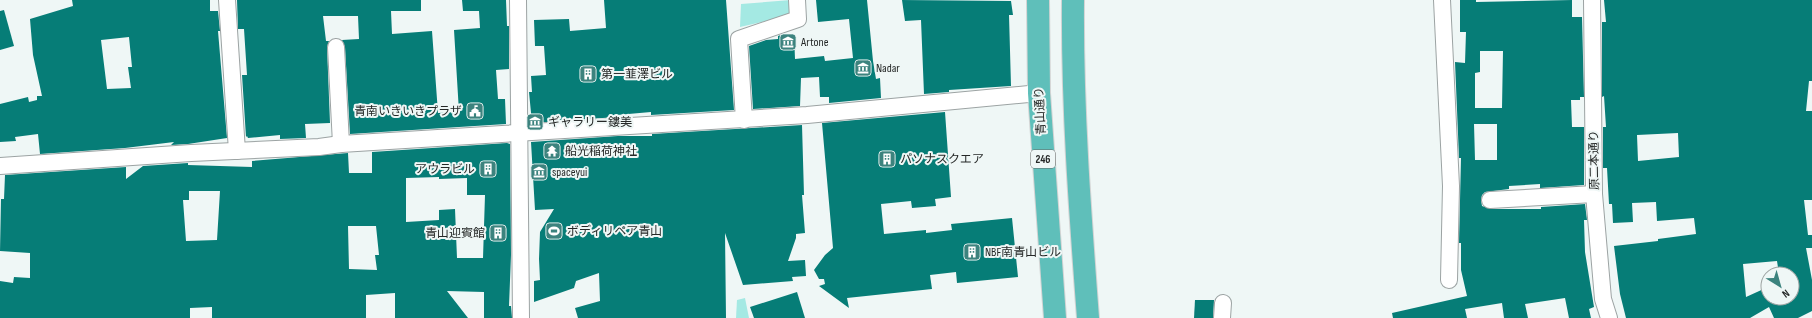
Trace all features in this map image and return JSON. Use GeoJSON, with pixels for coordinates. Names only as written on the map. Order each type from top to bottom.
{"type":"FeatureCollection","features":[{"type":"Feature","properties":{"kind":"highway","name":"青山通り"},"geometry":{"type":"LineString","coordinates":[[1038,0],[1039,93],[1054,318]]}},
{"type":"Feature","properties":{"kind":"highway"},"geometry":{"type":"LineString","coordinates":[[1073,0],[1079,210],[1088,318]]}},
{"type":"Feature","properties":{"kind":"street"},"geometry":{"type":"LineString","coordinates":[[227,0],[237,151]]}},
{"type":"Feature","properties":{"kind":"street"},"geometry":{"type":"LineString","coordinates":[[518,0],[521,318]]}},
{"type":"Feature","properties":{"kind":"street"},"geometry":{"type":"LineString","coordinates":[[744,120],[739,39],[798,18],[797,0]]}},
{"type":"Feature","properties":{"kind":"street"},"geometry":{"type":"LineString","coordinates":[[1442,0],[1451,186],[1449,280]]}},
{"type":"Feature","properties":{"kind":"street","name":"原二本通り"},"geometry":{"type":"LineString","coordinates":[[1592,0],[1594,194],[1603,299],[1609,318]]}},
{"type":"Feature","properties":{"kind":"street"},"geometry":{"type":"LineString","coordinates":[[336,47],[341,144]]}},
{"type":"Feature","properties":{"kind":"street"},"geometry":{"type":"LineString","coordinates":[[0,166],[744,120],[1039,93]]}},
{"type":"Feature","properties":{"kind":"street"},"geometry":{"type":"LineString","coordinates":[[1490,200],[1594,194]]}},
{"type":"Feature","properties":{"kind":"shaded area"},"geometry":{"type":"Polygon","coordinates":[[[791,0],[792,15],[740,27],[741,4],[791,0]]]}},
{"type":"Feature","properties":{"kind":"shaded area"},"geometry":{"type":"Polygon","coordinates":[[[745,298],[749,318],[736,318],[737,300],[745,298]]]}},
{"type":"Feature","properties":{"kind":"building"},"geometry":{"type":"Polygon","coordinates":[[[72,0],[210,0],[210,11],[218,11],[220,31],[218,31],[227,138],[188,144],[171,145],[174,142],[125,148],[40,154],[38,134],[15,137],[16,141],[0,142],[0,104],[28,97],[29,102],[37,100],[37,96],[42,96],[33,55],[30,19],[73,6],[72,0]],[[129,37],[101,40],[107,89],[131,88],[128,67],[132,67],[129,37]]]}},
{"type":"Feature","properties":{"kind":"building"},"geometry":{"type":"Polygon","coordinates":[[[237,0],[421,0],[421,11],[391,11],[392,34],[432,31],[438,113],[459,112],[454,30],[480,28],[479,11],[463,11],[462,0],[506,0],[507,26],[509,26],[509,69],[496,70],[498,99],[505,99],[506,124],[350,134],[345,47],[342,40],[359,39],[358,16],[323,16],[326,41],[329,41],[327,47],[330,123],[305,124],[306,138],[280,139],[280,135],[248,138],[247,136],[246,137],[242,75],[247,75],[244,29],[238,29],[237,0]]]}},
{"type":"Feature","properties":{"kind":"building"},"geometry":{"type":"Polygon","coordinates":[[[604,0],[726,0],[734,110],[651,115],[651,112],[617,115],[617,117],[532,123],[529,92],[532,92],[531,76],[546,75],[544,46],[535,46],[534,20],[569,19],[570,31],[606,28],[604,0]]]}},
{"type":"Feature","properties":{"kind":"building"},"geometry":{"type":"Polygon","coordinates":[[[816,0],[867,0],[873,61],[876,79],[880,78],[881,98],[829,103],[829,97],[820,97],[819,77],[801,78],[800,106],[753,109],[749,46],[766,40],[778,39],[778,36],[781,35],[794,34],[795,59],[824,56],[825,61],[853,58],[849,19],[818,22],[816,0]]]}},
{"type":"Feature","properties":{"kind":"building"},"geometry":{"type":"Polygon","coordinates":[[[902,0],[1011,1],[1013,15],[1009,15],[1011,86],[949,90],[949,92],[924,94],[921,20],[905,21],[902,0]]]}},
{"type":"Feature","properties":{"kind":"building"},"geometry":{"type":"Polygon","coordinates":[[[1460,0],[1476,0],[1476,2],[1572,0],[1572,17],[1582,17],[1584,97],[1580,97],[1580,100],[1571,100],[1572,127],[1584,127],[1584,185],[1540,188],[1540,184],[1509,186],[1509,189],[1485,192],[1482,195],[1481,200],[1482,206],[1491,209],[1541,209],[1541,207],[1585,204],[1587,220],[1584,220],[1585,252],[1594,307],[1589,309],[1591,318],[1569,318],[1565,298],[1525,304],[1528,318],[1504,318],[1502,303],[1465,309],[1467,318],[1393,318],[1392,313],[1467,296],[1461,270],[1461,243],[1459,243],[1461,158],[1459,158],[1455,62],[1465,63],[1466,32],[1460,32],[1460,0]],[[1480,51],[1480,72],[1475,73],[1475,108],[1502,108],[1503,51],[1480,51]],[[1474,124],[1475,160],[1497,160],[1497,124],[1474,124]]]}},
{"type":"Feature","properties":{"kind":"building"},"geometry":{"type":"Polygon","coordinates":[[[1604,0],[1812,0],[1812,81],[1809,81],[1806,111],[1812,111],[1812,200],[1804,200],[1808,235],[1812,235],[1812,248],[1806,248],[1812,280],[1812,311],[1798,318],[1774,318],[1769,307],[1750,318],[1626,318],[1620,294],[1614,246],[1658,241],[1658,239],[1696,234],[1694,218],[1657,221],[1656,202],[1632,203],[1633,222],[1613,223],[1612,204],[1609,204],[1607,168],[1603,168],[1603,127],[1606,127],[1604,96],[1602,97],[1602,22],[1606,22],[1604,0]],[[1678,133],[1637,135],[1638,161],[1679,157],[1678,133]]]}},
{"type":"Feature","properties":{"kind":"building"},"geometry":{"type":"Polygon","coordinates":[[[4,10],[14,46],[0,50],[0,11],[4,10]]]}},
{"type":"Feature","properties":{"kind":"building"},"geometry":{"type":"Polygon","coordinates":[[[945,112],[951,197],[935,199],[936,206],[912,208],[911,201],[881,204],[884,234],[926,230],[926,233],[952,230],[951,224],[1012,218],[1018,277],[957,283],[956,272],[930,275],[932,289],[847,298],[849,308],[819,286],[825,284],[824,279],[819,279],[814,270],[825,255],[833,248],[822,123],[945,112]]]}},
{"type":"Feature","properties":{"kind":"building"},"geometry":{"type":"Polygon","coordinates":[[[802,125],[804,195],[802,195],[805,233],[796,234],[788,261],[805,260],[806,276],[792,277],[793,281],[743,285],[725,233],[726,318],[578,318],[575,308],[600,301],[599,273],[576,281],[574,288],[534,302],[534,281],[540,280],[540,232],[554,209],[535,210],[531,142],[618,136],[652,136],[652,134],[802,125]]]}},
{"type":"Feature","properties":{"kind":"building"},"geometry":{"type":"Polygon","coordinates":[[[510,144],[511,255],[509,306],[511,306],[512,318],[484,318],[484,292],[447,291],[468,318],[395,318],[395,293],[366,295],[366,318],[212,318],[212,307],[190,308],[190,318],[0,318],[0,281],[13,283],[14,277],[30,278],[30,253],[0,251],[1,199],[4,199],[5,175],[126,167],[126,179],[143,166],[188,163],[188,165],[252,167],[252,161],[348,153],[349,173],[372,173],[372,152],[510,144]],[[406,178],[406,222],[439,220],[439,210],[455,209],[457,258],[483,258],[485,195],[467,195],[467,178],[406,178]],[[189,191],[189,200],[183,200],[186,241],[217,240],[220,191],[189,191]],[[348,226],[349,269],[377,270],[375,255],[379,255],[376,226],[348,226]]]}},
{"type":"Feature","properties":{"kind":"building"},"geometry":{"type":"Polygon","coordinates":[[[797,292],[805,318],[754,318],[750,307],[797,292]]]}},
{"type":"Feature","properties":{"kind":"building"},"geometry":{"type":"Polygon","coordinates":[[[1195,300],[1214,300],[1213,318],[1194,318],[1195,300]]]}},
{"type":"Feature","properties":{"kind":"place","name":"Artone"},"geometry":{"type":"Point","coordinates":[788,42]}},
{"type":"Feature","properties":{"kind":"place","name":"Nadar"},"geometry":{"type":"Point","coordinates":[863,68]}},
{"type":"Feature","properties":{"kind":"place","name":"第一韮澤ビル"},"geometry":{"type":"Point","coordinates":[588,74]}},
{"type":"Feature","properties":{"kind":"place","name":"青南いきいきプラザ"},"geometry":{"type":"Point","coordinates":[475,111]}},
{"type":"Feature","properties":{"kind":"place","name":"ギャラリー鏤美"},"geometry":{"type":"Point","coordinates":[535,122]}},
{"type":"Feature","properties":{"kind":"place","name":"船光稲荷神社"},"geometry":{"type":"Point","coordinates":[552,151]}},
{"type":"Feature","properties":{"kind":"place","name":"パソナスクエア"},"geometry":{"type":"Point","coordinates":[887,159]}},
{"type":"Feature","properties":{"kind":"place","name":"アウラビル"},"geometry":{"type":"Point","coordinates":[488,169]}},
{"type":"Feature","properties":{"kind":"place","name":"spaceyui"},"geometry":{"type":"Point","coordinates":[539,172]}},
{"type":"Feature","properties":{"kind":"place","name":"ボディリペア青山"},"geometry":{"type":"Point","coordinates":[554,231]}},
{"type":"Feature","properties":{"kind":"place","name":"青山迎賓館"},"geometry":{"type":"Point","coordinates":[498,233]}},
{"type":"Feature","properties":{"kind":"place","name":"NBF南青山ビル"},"geometry":{"type":"Point","coordinates":[972,252]}}]}
